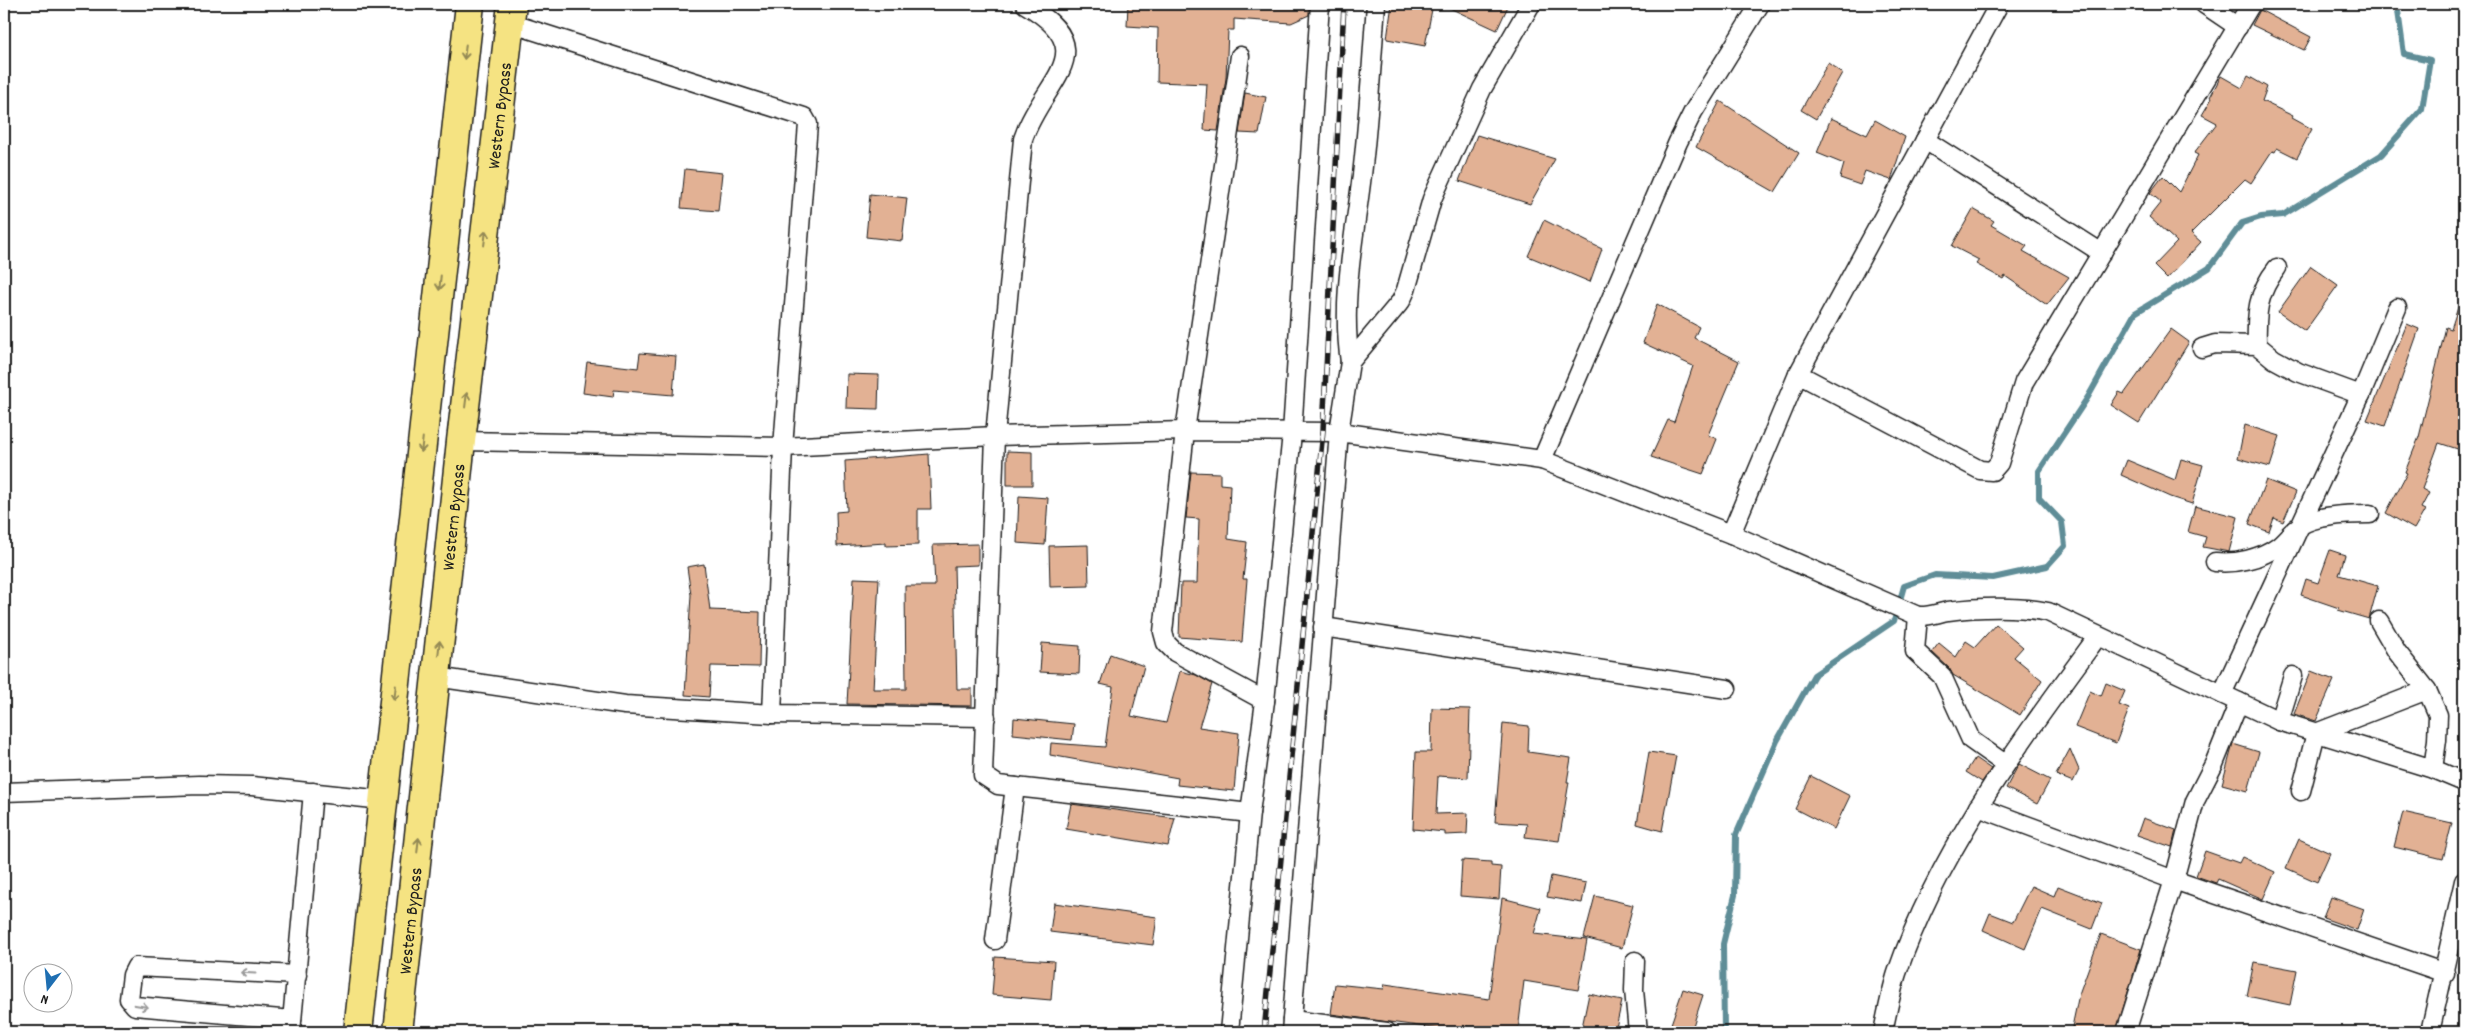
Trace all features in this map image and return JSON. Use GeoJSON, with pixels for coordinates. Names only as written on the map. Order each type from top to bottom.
{"type":"FeatureCollection","features":[{"type":"Feature","properties":{"kind":"main road"},"geometry":{"type":"LineString","coordinates":[[358,1032],[470,4]]}},
{"type":"Feature","properties":{"kind":"main road","name":"Western Bypass"},"geometry":{"type":"LineString","coordinates":[[398,1032],[461,441],[511,13]]}},
{"type":"Feature","properties":{"kind":"street"},"geometry":{"type":"LineString","coordinates":[[1025,4],[1047,17],[1065,40],[1065,64],[1029,121],[1023,139],[995,436],[983,775],[998,785],[1250,813]]}},
{"type":"Feature","properties":{"kind":"street"},"geometry":{"type":"LineString","coordinates":[[1229,1032],[1250,813],[1265,701],[1292,433],[1320,4]]}},
{"type":"Feature","properties":{"kind":"street"},"geometry":{"type":"LineString","coordinates":[[1376,4],[1363,167],[1349,267],[1346,316],[1350,362],[1339,432],[1291,1026],[1387,1032]]}},
{"type":"Feature","properties":{"kind":"street"},"geometry":{"type":"LineString","coordinates":[[1350,362],[1401,301],[1406,290],[1432,199],[1482,89],[1531,4]]}},
{"type":"Feature","properties":{"kind":"street"},"geometry":{"type":"LineString","coordinates":[[1542,460],[1678,142],[1693,112],[1760,4]]}},
{"type":"Feature","properties":{"kind":"street"},"geometry":{"type":"LineString","coordinates":[[1730,534],[1798,374],[1999,4]]}},
{"type":"Feature","properties":{"kind":"street"},"geometry":{"type":"LineString","coordinates":[[2204,4],[2238,27]]}},
{"type":"Feature","properties":{"kind":"street"},"geometry":{"type":"LineString","coordinates":[[1798,374],[1980,470],[1992,471],[1999,463],[2024,382],[2251,4]]}},
{"type":"Feature","properties":{"kind":"street"},"geometry":{"type":"LineString","coordinates":[[511,13],[804,117],[808,124],[783,447],[772,714]]}},
{"type":"Feature","properties":{"kind":"street"},"geometry":{"type":"LineString","coordinates":[[1240,56],[1185,431],[1163,632],[1166,643],[1176,652],[1265,701]]}},
{"type":"Feature","properties":{"kind":"street"},"geometry":{"type":"LineString","coordinates":[[1925,140],[2102,253]]}},
{"type":"Feature","properties":{"kind":"street"},"geometry":{"type":"LineString","coordinates":[[2257,345],[2256,317],[2264,283],[2277,268]]}},
{"type":"Feature","properties":{"kind":"street"},"geometry":{"type":"LineString","coordinates":[[2222,694],[2361,395],[2397,308]]}},
{"type":"Feature","properties":{"kind":"street"},"geometry":{"type":"LineString","coordinates":[[2202,348],[2215,344],[2257,345],[2274,359],[2298,372],[2361,395]]}},
{"type":"Feature","properties":{"kind":"street"},"geometry":{"type":"LineString","coordinates":[[461,441],[783,447],[995,436],[1185,431],[1339,432],[1542,460],[1730,534],[1918,616],[1928,617],[1947,611],[2028,607],[2048,612],[2279,721],[2433,769],[2464,782]]}},
{"type":"Feature","properties":{"kind":"street"},"geometry":{"type":"LineString","coordinates":[[2215,562],[2232,564],[2252,559],[2278,547],[2301,524],[2341,514],[2370,514]]}},
{"type":"Feature","properties":{"kind":"street"},"geometry":{"type":"LineString","coordinates":[[1918,616],[1915,651],[1942,676],[1971,740],[2005,764]]}},
{"type":"Feature","properties":{"kind":"street"},"geometry":{"type":"LineString","coordinates":[[2379,621],[2398,652],[2427,690],[2438,715],[2438,740],[2433,769]]}},
{"type":"Feature","properties":{"kind":"street"},"geometry":{"type":"LineString","coordinates":[[1323,627],[1726,689]]}},
{"type":"Feature","properties":{"kind":"street"},"geometry":{"type":"LineString","coordinates":[[1883,1032],[1896,975],[1922,908],[1978,807],[2005,764],[2098,636]]}},
{"type":"Feature","properties":{"kind":"street"},"geometry":{"type":"LineString","coordinates":[[2279,721],[2293,676]]}},
{"type":"Feature","properties":{"kind":"street"},"geometry":{"type":"LineString","coordinates":[[436,678],[625,705],[772,714],[986,717]]}},
{"type":"Feature","properties":{"kind":"street"},"geometry":{"type":"LineString","coordinates":[[2316,733],[2427,690]]}},
{"type":"Feature","properties":{"kind":"street"},"geometry":{"type":"LineString","coordinates":[[2126,1032],[2174,880],[2197,795],[2214,764],[2239,702]]}},
{"type":"Feature","properties":{"kind":"street"},"geometry":{"type":"LineString","coordinates":[[2301,791],[2316,733]]}},
{"type":"Feature","properties":{"kind":"street"},"geometry":{"type":"LineString","coordinates":[[4,792],[199,785],[252,786],[383,800]]}},
{"type":"Feature","properties":{"kind":"street"},"geometry":{"type":"LineString","coordinates":[[995,940],[1015,787]]}},
{"type":"Feature","properties":{"kind":"street"},"geometry":{"type":"LineString","coordinates":[[297,975],[136,967],[132,975],[129,999],[135,1006],[292,1026],[297,975],[313,792]]}},
{"type":"Feature","properties":{"kind":"street"},"geometry":{"type":"LineString","coordinates":[[1978,807],[2174,880],[2445,973]]}},
{"type":"Feature","properties":{"kind":"street"},"geometry":{"type":"LineString","coordinates":[[2430,1032],[2445,973],[2464,881]]}},
{"type":"Feature","properties":{"kind":"street"},"geometry":{"type":"LineString","coordinates":[[1636,961],[1634,990],[1638,1032]]}},
{"type":"Feature","properties":{"kind":"building"},"geometry":{"type":"Polygon","coordinates":[[[1128,4],[1309,4],[1309,15],[1291,23],[1234,19],[1234,30],[1228,30],[1226,78],[1218,131],[1204,130],[1207,84],[1157,82],[1158,28],[1127,26],[1128,4]]]}},
{"type":"Feature","properties":{"kind":"building"},"geometry":{"type":"Polygon","coordinates":[[[1392,4],[1433,4],[1425,46],[1387,39],[1392,4]]]}},
{"type":"Feature","properties":{"kind":"building"},"geometry":{"type":"Polygon","coordinates":[[[1441,4],[1509,4],[1497,30],[1441,4]]]}},
{"type":"Feature","properties":{"kind":"building"},"geometry":{"type":"Polygon","coordinates":[[[2260,10],[2311,37],[2304,50],[2252,25],[2260,10]]]}},
{"type":"Feature","properties":{"kind":"building"},"geometry":{"type":"Polygon","coordinates":[[[1828,63],[1842,73],[1816,119],[1801,110],[1828,63]]]}},
{"type":"Feature","properties":{"kind":"building"},"geometry":{"type":"Polygon","coordinates":[[[2221,76],[2242,88],[2248,76],[2267,87],[2262,101],[2293,116],[2292,118],[2312,129],[2297,158],[2277,148],[2275,152],[2272,151],[2251,183],[2245,179],[2191,233],[2201,242],[2167,279],[2154,266],[2177,242],[2149,217],[2161,202],[2150,193],[2163,176],[2179,192],[2198,155],[2194,153],[2217,123],[2202,115],[2212,98],[2210,97],[2221,76]]]}},
{"type":"Feature","properties":{"kind":"building"},"geometry":{"type":"Polygon","coordinates":[[[1245,93],[1266,97],[1259,134],[1239,133],[1245,93]]]}},
{"type":"Feature","properties":{"kind":"building"},"geometry":{"type":"Polygon","coordinates":[[[1720,101],[1799,153],[1775,192],[1696,147],[1720,101]]]}},
{"type":"Feature","properties":{"kind":"building"},"geometry":{"type":"Polygon","coordinates":[[[1831,118],[1867,135],[1875,120],[1905,137],[1891,180],[1865,171],[1860,185],[1840,178],[1844,164],[1817,153],[1831,118]]]}},
{"type":"Feature","properties":{"kind":"building"},"geometry":{"type":"Polygon","coordinates":[[[1477,135],[1555,159],[1530,204],[1459,181],[1477,135]]]}},
{"type":"Feature","properties":{"kind":"building"},"geometry":{"type":"Polygon","coordinates":[[[685,169],[722,173],[718,211],[681,208],[685,169]]]}},
{"type":"Feature","properties":{"kind":"building"},"geometry":{"type":"Polygon","coordinates":[[[870,194],[907,198],[902,241],[866,237],[870,194]]]}},
{"type":"Feature","properties":{"kind":"building"},"geometry":{"type":"Polygon","coordinates":[[[1973,209],[1994,221],[1991,225],[2027,246],[2023,251],[2069,277],[2047,305],[2005,276],[2003,279],[1976,264],[1979,260],[1952,246],[1973,209]]]}},
{"type":"Feature","properties":{"kind":"building"},"geometry":{"type":"Polygon","coordinates":[[[1544,220],[1602,249],[1590,282],[1528,256],[1544,220]]]}},
{"type":"Feature","properties":{"kind":"building"},"geometry":{"type":"Polygon","coordinates":[[[2311,266],[2338,285],[2305,331],[2278,312],[2311,266]]]}},
{"type":"Feature","properties":{"kind":"building"},"geometry":{"type":"Polygon","coordinates":[[[2461,298],[2464,299],[2464,451],[2439,443],[2422,489],[2429,493],[2421,508],[2425,510],[2414,529],[2386,513],[2407,473],[2405,472],[2419,437],[2446,327],[2451,329],[2461,298]]]}},
{"type":"Feature","properties":{"kind":"building"},"geometry":{"type":"Polygon","coordinates":[[[1657,304],[1699,327],[1694,338],[1739,361],[1708,435],[1717,439],[1703,474],[1651,457],[1668,420],[1674,422],[1693,366],[1643,343],[1657,304]]]}},
{"type":"Feature","properties":{"kind":"building"},"geometry":{"type":"Polygon","coordinates":[[[2407,324],[2419,329],[2385,426],[2367,420],[2407,324]]]}},
{"type":"Feature","properties":{"kind":"building"},"geometry":{"type":"Polygon","coordinates":[[[2171,329],[2189,342],[2139,423],[2111,405],[2119,392],[2124,394],[2171,329]]]}},
{"type":"Feature","properties":{"kind":"building"},"geometry":{"type":"Polygon","coordinates":[[[640,353],[676,356],[673,395],[614,390],[613,397],[583,393],[587,362],[638,368],[640,353]]]}},
{"type":"Feature","properties":{"kind":"building"},"geometry":{"type":"Polygon","coordinates":[[[847,374],[879,375],[878,409],[846,408],[847,374]]]}},
{"type":"Feature","properties":{"kind":"building"},"geometry":{"type":"Polygon","coordinates":[[[2245,425],[2280,436],[2270,467],[2238,458],[2245,425]]]}},
{"type":"Feature","properties":{"kind":"building"},"geometry":{"type":"Polygon","coordinates":[[[1007,451],[1032,452],[1032,485],[1007,485],[1007,451]]]}},
{"type":"Feature","properties":{"kind":"building"},"geometry":{"type":"Polygon","coordinates":[[[929,454],[931,509],[918,509],[918,545],[886,546],[886,543],[837,546],[836,512],[847,511],[845,461],[929,454]]]}},
{"type":"Feature","properties":{"kind":"building"},"geometry":{"type":"Polygon","coordinates":[[[2181,459],[2203,465],[2192,504],[2170,497],[2121,475],[2127,460],[2175,480],[2181,459]]]}},
{"type":"Feature","properties":{"kind":"building"},"geometry":{"type":"Polygon","coordinates":[[[1191,472],[1220,473],[1220,484],[1230,485],[1228,539],[1247,542],[1243,579],[1247,579],[1242,642],[1179,637],[1181,583],[1197,583],[1199,519],[1186,518],[1191,472]]]}},
{"type":"Feature","properties":{"kind":"building"},"geometry":{"type":"Polygon","coordinates":[[[2266,480],[2296,492],[2283,522],[2274,518],[2269,532],[2249,524],[2266,480]]]}},
{"type":"Feature","properties":{"kind":"building"},"geometry":{"type":"Polygon","coordinates":[[[1019,496],[1048,498],[1045,545],[1017,543],[1019,496]]]}},
{"type":"Feature","properties":{"kind":"building"},"geometry":{"type":"Polygon","coordinates":[[[2195,506],[2238,517],[2229,552],[2203,547],[2206,537],[2188,532],[2195,506]]]}},
{"type":"Feature","properties":{"kind":"building"},"geometry":{"type":"Polygon","coordinates":[[[978,544],[978,565],[954,566],[957,689],[972,689],[972,706],[847,704],[854,578],[879,579],[873,689],[906,689],[905,586],[935,586],[933,545],[978,544]]]}},
{"type":"Feature","properties":{"kind":"building"},"geometry":{"type":"Polygon","coordinates":[[[1088,545],[1089,586],[1050,587],[1049,546],[1088,545]]]}},
{"type":"Feature","properties":{"kind":"building"},"geometry":{"type":"Polygon","coordinates":[[[2330,550],[2345,555],[2339,575],[2378,586],[2369,619],[2338,610],[2339,608],[2301,595],[2306,579],[2318,583],[2330,550]]]}},
{"type":"Feature","properties":{"kind":"building"},"geometry":{"type":"Polygon","coordinates":[[[704,564],[710,610],[760,612],[759,667],[711,666],[709,697],[685,695],[691,595],[687,567],[704,564]]]}},
{"type":"Feature","properties":{"kind":"building"},"geometry":{"type":"Polygon","coordinates":[[[1996,624],[2023,647],[2014,657],[2042,680],[2020,715],[1953,675],[1949,668],[1932,652],[1939,643],[1956,657],[1966,641],[1975,647],[1996,624]]]}},
{"type":"Feature","properties":{"kind":"building"},"geometry":{"type":"Polygon","coordinates":[[[1042,643],[1080,646],[1079,674],[1040,672],[1042,643]]]}},
{"type":"Feature","properties":{"kind":"building"},"geometry":{"type":"Polygon","coordinates":[[[1110,654],[1144,666],[1131,716],[1166,723],[1180,671],[1196,675],[1212,684],[1199,727],[1239,733],[1234,791],[1177,785],[1178,778],[1050,755],[1051,743],[1105,747],[1113,687],[1100,684],[1110,654]]]}},
{"type":"Feature","properties":{"kind":"building"},"geometry":{"type":"Polygon","coordinates":[[[2311,671],[2334,680],[2316,721],[2294,714],[2311,671]]]}},
{"type":"Feature","properties":{"kind":"building"},"geometry":{"type":"Polygon","coordinates":[[[2106,683],[2125,691],[2119,705],[2129,709],[2116,743],[2075,727],[2090,691],[2101,696],[2106,683]]]}},
{"type":"Feature","properties":{"kind":"building"},"geometry":{"type":"Polygon","coordinates":[[[1432,708],[1470,709],[1468,778],[1438,776],[1436,814],[1468,813],[1467,834],[1445,835],[1445,832],[1413,829],[1416,752],[1431,752],[1432,708]]]}},
{"type":"Feature","properties":{"kind":"building"},"geometry":{"type":"Polygon","coordinates":[[[1014,718],[1074,724],[1072,740],[1013,734],[1014,718]]]}},
{"type":"Feature","properties":{"kind":"building"},"geometry":{"type":"Polygon","coordinates":[[[1503,723],[1529,726],[1528,752],[1571,758],[1559,841],[1525,837],[1527,824],[1495,822],[1503,723]]]}},
{"type":"Feature","properties":{"kind":"building"},"geometry":{"type":"Polygon","coordinates":[[[2233,744],[2259,752],[2248,791],[2222,784],[2233,744]]]}},
{"type":"Feature","properties":{"kind":"building"},"geometry":{"type":"Polygon","coordinates":[[[2070,749],[2079,770],[2073,782],[2056,775],[2070,749]]]}},
{"type":"Feature","properties":{"kind":"building"},"geometry":{"type":"Polygon","coordinates":[[[1649,752],[1676,756],[1662,831],[1637,824],[1649,752]]]}},
{"type":"Feature","properties":{"kind":"building"},"geometry":{"type":"Polygon","coordinates":[[[1975,758],[1991,769],[1982,782],[1966,772],[1975,758]]]}},
{"type":"Feature","properties":{"kind":"building"},"geometry":{"type":"Polygon","coordinates":[[[2019,764],[2050,780],[2037,804],[2006,788],[2019,764]]]}},
{"type":"Feature","properties":{"kind":"building"},"geometry":{"type":"Polygon","coordinates":[[[1811,776],[1850,796],[1834,829],[1795,809],[1811,776]]]}},
{"type":"Feature","properties":{"kind":"building"},"geometry":{"type":"Polygon","coordinates":[[[1071,804],[1175,818],[1168,846],[1066,829],[1071,804]]]}},
{"type":"Feature","properties":{"kind":"building"},"geometry":{"type":"Polygon","coordinates":[[[2403,812],[2452,823],[2443,859],[2394,847],[2403,812]]]}},
{"type":"Feature","properties":{"kind":"building"},"geometry":{"type":"Polygon","coordinates":[[[2143,818],[2176,830],[2172,847],[2137,835],[2143,818]]]}},
{"type":"Feature","properties":{"kind":"building"},"geometry":{"type":"Polygon","coordinates":[[[2299,839],[2330,853],[2317,882],[2286,868],[2299,839]]]}},
{"type":"Feature","properties":{"kind":"building"},"geometry":{"type":"Polygon","coordinates":[[[2205,851],[2239,863],[2242,857],[2275,872],[2263,899],[2218,879],[2216,883],[2196,876],[2205,851]]]}},
{"type":"Feature","properties":{"kind":"building"},"geometry":{"type":"Polygon","coordinates":[[[1462,860],[1491,862],[1491,866],[1501,867],[1499,899],[1460,896],[1462,860]]]}},
{"type":"Feature","properties":{"kind":"building"},"geometry":{"type":"Polygon","coordinates":[[[1551,876],[1586,883],[1582,903],[1547,897],[1551,876]]]}},
{"type":"Feature","properties":{"kind":"building"},"geometry":{"type":"Polygon","coordinates":[[[2031,886],[2054,896],[2058,886],[2102,903],[2092,929],[2042,909],[2025,949],[1983,930],[1990,913],[2013,922],[2031,886]]]}},
{"type":"Feature","properties":{"kind":"building"},"geometry":{"type":"Polygon","coordinates":[[[1595,896],[1633,905],[1622,948],[1584,938],[1595,896]]]}},
{"type":"Feature","properties":{"kind":"building"},"geometry":{"type":"Polygon","coordinates":[[[2331,897],[2364,909],[2357,930],[2323,918],[2331,897]]]}},
{"type":"Feature","properties":{"kind":"building"},"geometry":{"type":"Polygon","coordinates":[[[1502,898],[1541,908],[1534,934],[1587,940],[1578,990],[1524,981],[1518,1031],[1463,1026],[1462,1032],[1331,1014],[1335,984],[1384,989],[1385,984],[1489,999],[1502,898]]]}},
{"type":"Feature","properties":{"kind":"building"},"geometry":{"type":"Polygon","coordinates":[[[1054,903],[1157,917],[1153,945],[1050,932],[1054,903]]]}},
{"type":"Feature","properties":{"kind":"building"},"geometry":{"type":"Polygon","coordinates":[[[2101,934],[2141,949],[2116,1032],[2071,1032],[2079,994],[2101,934]]]}},
{"type":"Feature","properties":{"kind":"building"},"geometry":{"type":"Polygon","coordinates":[[[995,957],[1054,961],[1051,1000],[992,995],[995,957]]]}},
{"type":"Feature","properties":{"kind":"building"},"geometry":{"type":"Polygon","coordinates":[[[2254,962],[2297,970],[2290,1005],[2247,996],[2254,962]]]}},
{"type":"Feature","properties":{"kind":"building"},"geometry":{"type":"Polygon","coordinates":[[[1683,989],[1703,995],[1691,1032],[1670,1027],[1683,989]]]}},
{"type":"Feature","properties":{"kind":"building"},"geometry":{"type":"Polygon","coordinates":[[[1589,994],[1622,1001],[1615,1032],[1581,1032],[1589,994]]]}},
{"type":"Feature","properties":{"kind":"waterway"},"geometry":{"type":"LineString","coordinates":[[1724,1032],[1723,944],[1735,895],[1736,835],[1777,741],[1814,675],[1894,621],[1904,586],[1935,575],[1993,578],[2047,566],[2065,546],[2062,522],[2039,498],[2039,471],[2088,397],[2135,313],[2209,268],[2242,223],[2261,217],[2283,215],[2381,155],[2422,109],[2430,60],[2404,54],[2397,4]]}},
{"type":"Feature","properties":{"kind":"railway"},"geometry":{"type":"LineString","coordinates":[[1264,1032],[1323,431],[1344,4]]}}]}
